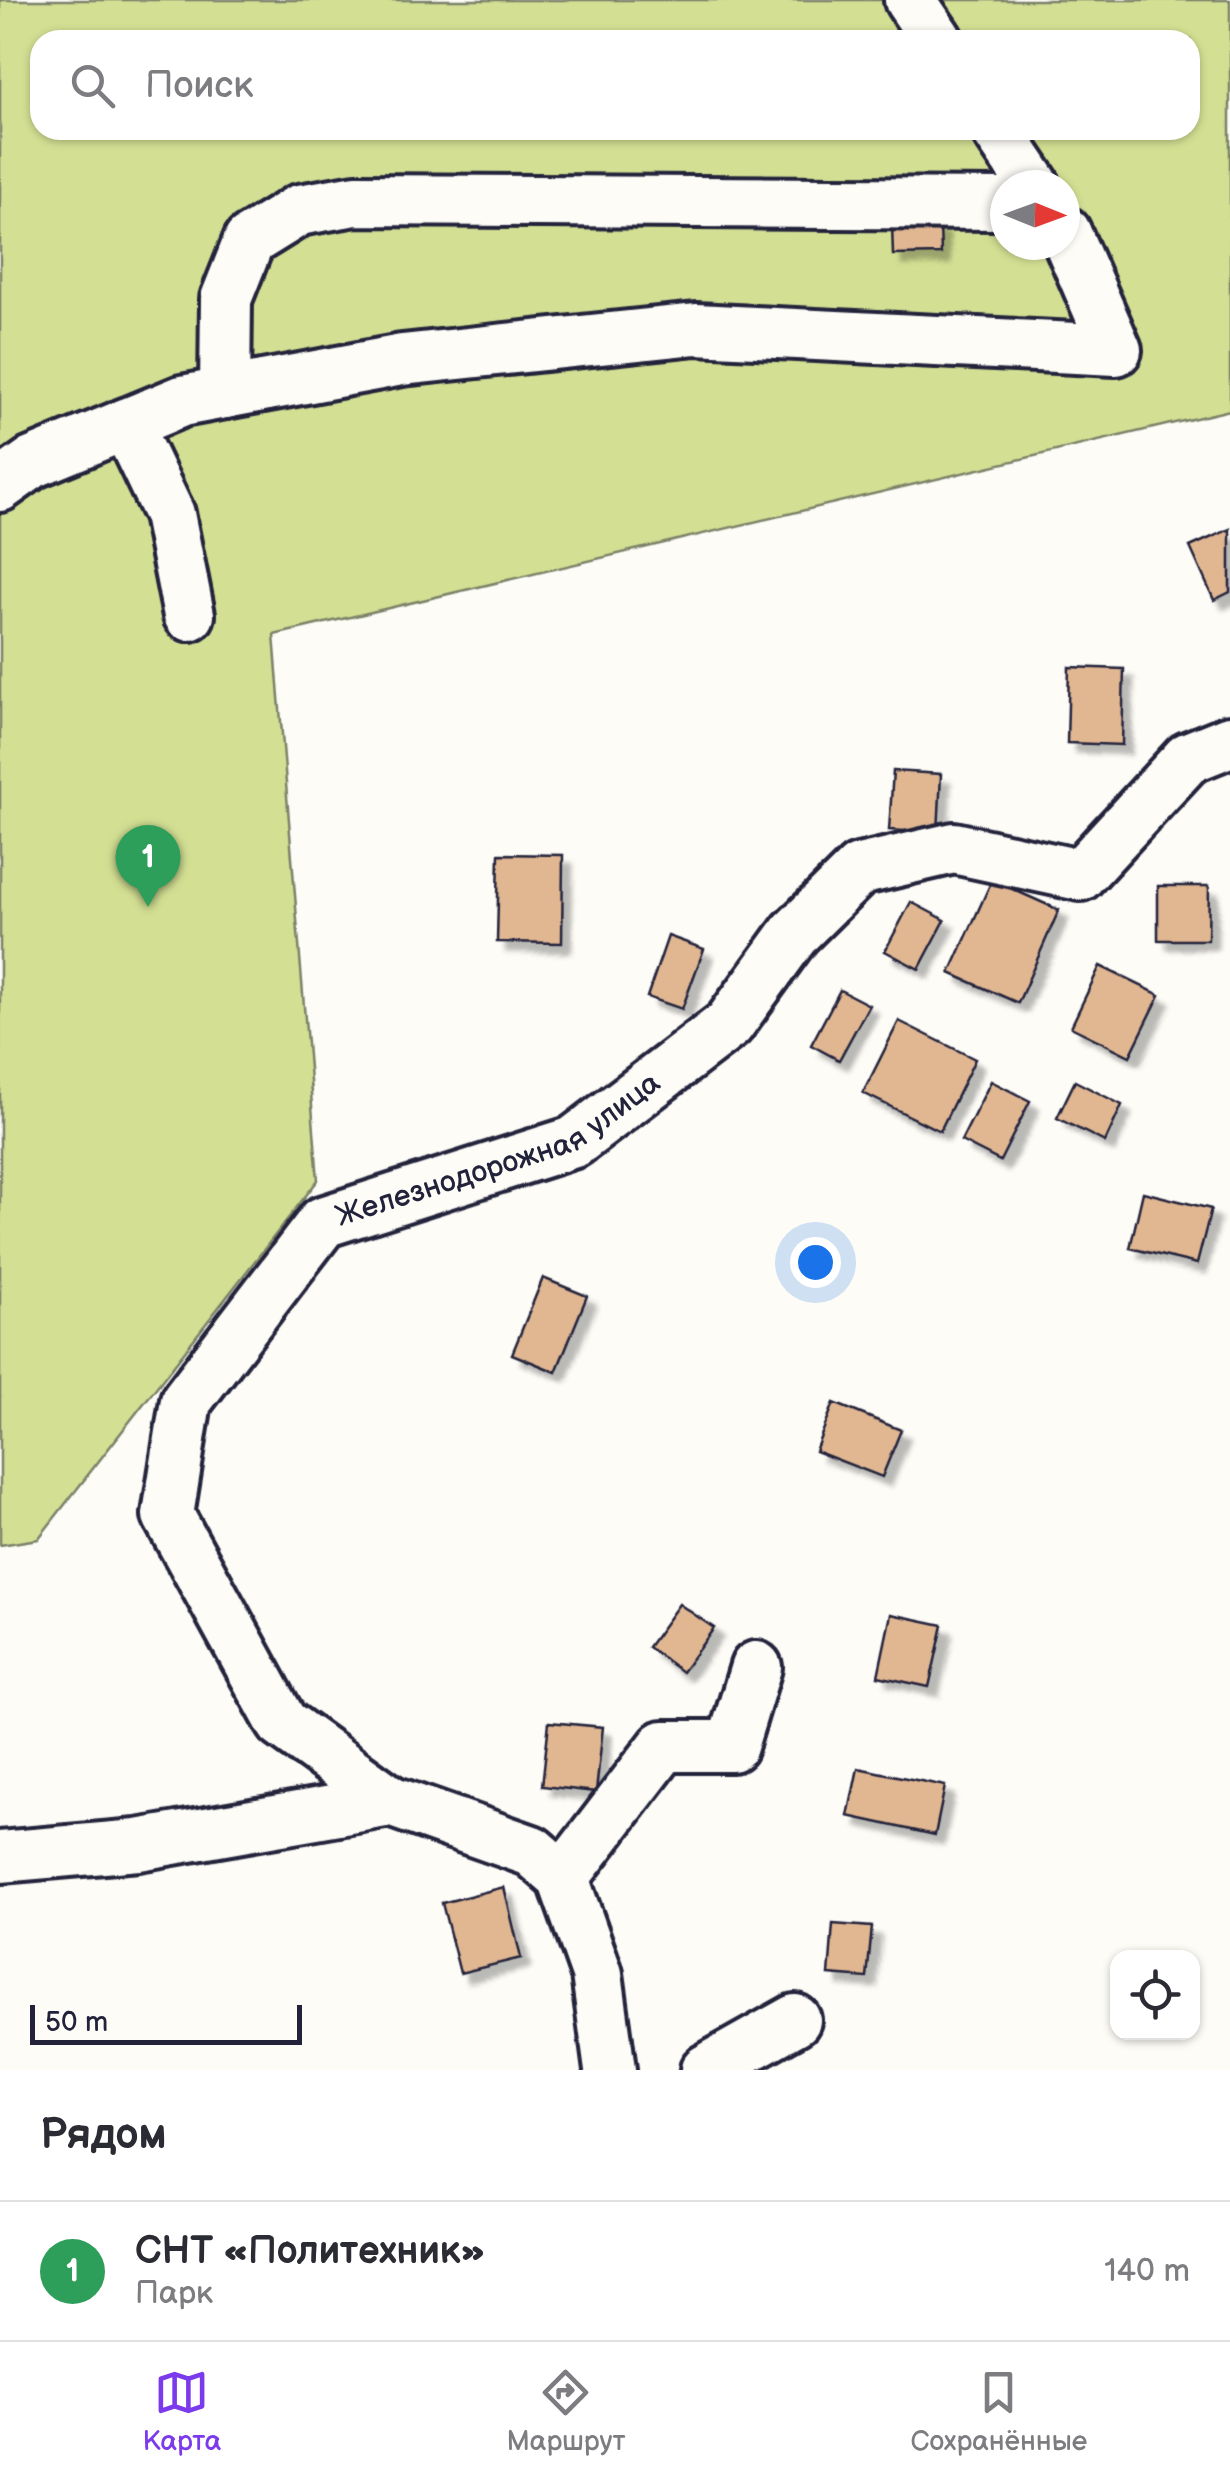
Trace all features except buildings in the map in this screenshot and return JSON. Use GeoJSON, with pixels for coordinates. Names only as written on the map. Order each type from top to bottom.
{"type":"FeatureCollection","features":[{"type":"Feature","properties":{"kind":"street"},"geometry":{"type":"LineString","coordinates":[[910,0],[930,30]]}},
{"type":"Feature","properties":{"kind":"street"},"geometry":{"type":"LineString","coordinates":[[1004,140],[1024,170]]}},
{"type":"Feature","properties":{"kind":"street"},"geometry":{"type":"LineString","coordinates":[[225,392],[226,299],[249,241],[299,210],[356,200],[990,204]]}},
{"type":"Feature","properties":{"kind":"street"},"geometry":{"type":"LineString","coordinates":[[0,486],[32,463],[182,400],[402,360],[696,330],[1116,350],[1077,260]]}},
{"type":"Feature","properties":{"kind":"street"},"geometry":{"type":"LineString","coordinates":[[126,424],[169,514],[190,615]]}},
{"type":"Feature","properties":{"kind":"street","name":"Железнодорожная улица"},"geometry":{"type":"LineString","coordinates":[[563,1878],[532,1851],[390,1801],[282,1723],[168,1515],[186,1401],[323,1222],[574,1142],[729,1024],[795,934],[859,870],[954,848],[1080,876],[1188,758],[1230,740]]}},
{"type":"Feature","properties":{"kind":"street"},"geometry":{"type":"LineString","coordinates":[[610,2070],[597,1974],[563,1878],[664,1746],[732,1746],[756,1667]]}},
{"type":"Feature","properties":{"kind":"street","name":"Железнодорожная улица"},"geometry":{"type":"LineString","coordinates":[[0,1857],[138,1846],[390,1801]]}},
{"type":"Feature","properties":{"kind":"street"},"geometry":{"type":"LineString","coordinates":[[706,2070],[795,2020]]}},
{"type":"Feature","properties":{"kind":"green space"},"geometry":{"type":"Polygon","coordinates":[[[0,0],[1230,0],[1230,410],[274,635],[318,1180],[38,1539],[0,1545],[0,0]]]}},
{"type":"Feature","properties":{"kind":"place","name":"СНТ «Политехник»"},"geometry":{"type":"Point","coordinates":[148,907]}}]}
